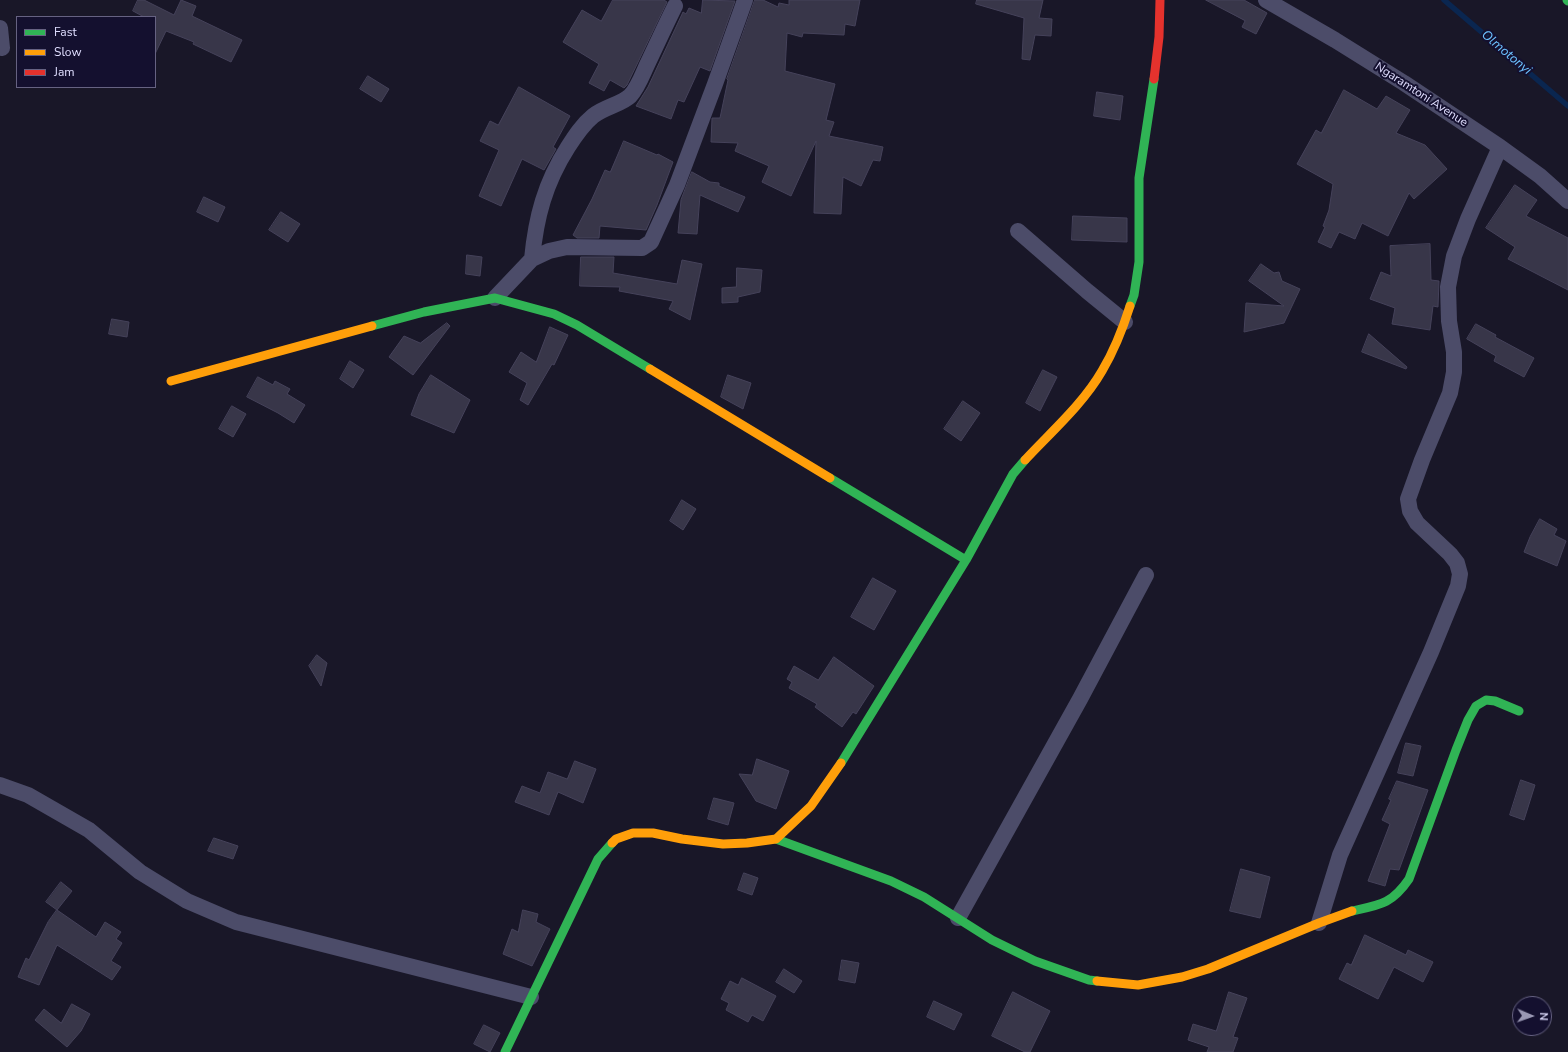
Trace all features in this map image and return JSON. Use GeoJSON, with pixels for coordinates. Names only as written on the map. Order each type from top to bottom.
{"type":"FeatureCollection","features":[{"type":"Feature","properties":{"kind":"street"},"geometry":{"type":"LineString","coordinates":[[495,298],[532,259],[549,251],[567,247],[642,248],[651,242],[677,185],[745,0]]}},
{"type":"Feature","properties":{"kind":"street"},"geometry":{"type":"LineString","coordinates":[[776,839],[811,806],[833,776],[966,560],[1013,474],[1084,396],[1102,372],[1125,322],[1134,295],[1139,262],[1139,178],[1153,92],[1159,37],[1160,0]]}},
{"type":"Feature","properties":{"kind":"street","name":"Ngaramtoni Avenue"},"geometry":{"type":"LineString","coordinates":[[1266,0],[1404,83],[1500,147],[1540,176],[1568,201]]}},
{"type":"Feature","properties":{"kind":"street"},"geometry":{"type":"LineString","coordinates":[[532,259],[538,215],[546,190],[559,162],[576,134],[591,117],[602,109],[625,100],[630,95],[638,83],[675,6]]}},
{"type":"Feature","properties":{"kind":"street"},"geometry":{"type":"LineString","coordinates":[[0,28],[2,48]]}},
{"type":"Feature","properties":{"kind":"street"},"geometry":{"type":"LineString","coordinates":[[1319,923],[1340,855],[1431,652],[1458,586],[1460,574],[1457,563],[1450,554],[1418,523],[1410,511],[1408,499],[1422,460],[1450,393],[1454,372],[1454,352],[1449,321],[1448,287],[1454,256],[1468,219],[1500,147]]}},
{"type":"Feature","properties":{"kind":"street"},"geometry":{"type":"LineString","coordinates":[[1018,231],[1125,322]]}},
{"type":"Feature","properties":{"kind":"street"},"geometry":{"type":"LineString","coordinates":[[171,381],[424,312],[495,298],[554,314],[577,325],[966,560]]}},
{"type":"Feature","properties":{"kind":"street"},"geometry":{"type":"LineString","coordinates":[[958,918],[1080,699],[1146,575]]}},
{"type":"Feature","properties":{"kind":"street"},"geometry":{"type":"LineString","coordinates":[[504,1052],[598,859],[616,839],[633,834],[653,833],[682,839],[723,844],[776,839],[891,882],[924,897],[992,940],[1035,961],[1089,980],[1138,985],[1182,978],[1208,969],[1319,923],[1392,899],[1401,891],[1409,879],[1456,750],[1468,720],[1476,706],[1486,700],[1495,701],[1519,711]]}},
{"type":"Feature","properties":{"kind":"street"},"geometry":{"type":"LineString","coordinates":[[0,785],[28,795],[89,830],[140,872],[187,901],[236,922],[531,998]]}},
{"type":"Feature","properties":{"kind":"building"},"geometry":{"type":"Polygon","coordinates":[[[138,0],[144,0],[174,15],[181,0],[196,6],[192,16],[242,40],[231,62],[193,44],[194,42],[166,31],[156,52],[156,16],[142,16],[133,11],[138,0]]]}},
{"type":"Feature","properties":{"kind":"building"},"geometry":{"type":"Polygon","coordinates":[[[613,0],[664,0],[667,2],[627,85],[624,88],[610,80],[604,91],[589,83],[599,64],[563,42],[582,10],[601,21],[613,0]]]}},
{"type":"Feature","properties":{"kind":"building"},"geometry":{"type":"Polygon","coordinates":[[[703,0],[735,1],[710,71],[700,67],[684,102],[678,100],[671,119],[636,106],[648,87],[683,12],[686,14],[689,8],[701,13],[703,0]]]}},
{"type":"Feature","properties":{"kind":"building"},"geometry":{"type":"Polygon","coordinates":[[[755,0],[763,0],[778,7],[779,3],[789,5],[789,0],[860,0],[855,26],[845,24],[844,35],[803,33],[802,37],[787,33],[785,71],[835,84],[826,120],[834,122],[829,136],[883,147],[880,161],[873,160],[861,186],[843,177],[841,214],[814,213],[816,141],[791,196],[762,182],[769,166],[735,151],[738,143],[711,142],[712,118],[720,118],[727,79],[755,0]]]}},
{"type":"Feature","properties":{"kind":"building"},"geometry":{"type":"Polygon","coordinates":[[[977,0],[1043,0],[1039,18],[1052,19],[1051,36],[1035,35],[1030,60],[1022,59],[1024,18],[976,4],[977,0]]]}},
{"type":"Feature","properties":{"kind":"building"},"geometry":{"type":"Polygon","coordinates":[[[1206,0],[1244,0],[1267,13],[1256,34],[1242,27],[1245,21],[1206,0]]]}},
{"type":"Feature","properties":{"kind":"building"},"geometry":{"type":"Polygon","coordinates":[[[368,76],[389,89],[381,102],[360,89],[368,76]]]}},
{"type":"Feature","properties":{"kind":"building"},"geometry":{"type":"Polygon","coordinates":[[[519,87],[570,116],[553,147],[556,149],[544,170],[522,159],[501,206],[479,196],[499,150],[480,141],[490,121],[498,125],[519,87]]]}},
{"type":"Feature","properties":{"kind":"building"},"geometry":{"type":"Polygon","coordinates":[[[1344,90],[1377,109],[1386,96],[1410,110],[1396,133],[1425,145],[1447,169],[1414,199],[1409,193],[1388,236],[1362,223],[1355,239],[1339,232],[1331,248],[1318,242],[1325,227],[1323,226],[1329,210],[1333,184],[1297,164],[1316,130],[1321,133],[1344,90]]]}},
{"type":"Feature","properties":{"kind":"building"},"geometry":{"type":"Polygon","coordinates":[[[1097,92],[1123,96],[1120,120],[1094,116],[1097,92]]]}},
{"type":"Feature","properties":{"kind":"building"},"geometry":{"type":"Polygon","coordinates":[[[624,141],[657,155],[658,154],[673,162],[646,230],[600,226],[599,238],[577,238],[573,235],[605,170],[610,172],[624,141]]]}},
{"type":"Feature","properties":{"kind":"building"},"geometry":{"type":"Polygon","coordinates":[[[692,172],[710,182],[719,183],[719,186],[745,197],[738,212],[700,195],[697,234],[678,233],[681,200],[692,172]]]}},
{"type":"Feature","properties":{"kind":"building"},"geometry":{"type":"Polygon","coordinates":[[[1515,185],[1537,200],[1526,216],[1568,238],[1568,290],[1508,259],[1515,247],[1486,228],[1515,185]]]}},
{"type":"Feature","properties":{"kind":"building"},"geometry":{"type":"Polygon","coordinates":[[[204,197],[225,207],[218,222],[197,212],[204,197]]]}},
{"type":"Feature","properties":{"kind":"building"},"geometry":{"type":"Polygon","coordinates":[[[281,212],[300,224],[288,242],[269,230],[281,212]]]}},
{"type":"Feature","properties":{"kind":"building"},"geometry":{"type":"Polygon","coordinates":[[[1073,216],[1127,218],[1127,242],[1072,240],[1073,216]]]}},
{"type":"Feature","properties":{"kind":"building"},"geometry":{"type":"Polygon","coordinates":[[[1430,244],[1431,280],[1439,281],[1438,307],[1433,306],[1430,330],[1392,324],[1395,308],[1370,299],[1381,272],[1391,276],[1390,246],[1430,244]]]}},
{"type":"Feature","properties":{"kind":"building"},"geometry":{"type":"Polygon","coordinates":[[[467,255],[482,257],[480,276],[466,274],[467,255]]]}},
{"type":"Feature","properties":{"kind":"building"},"geometry":{"type":"Polygon","coordinates":[[[581,257],[614,257],[613,273],[677,284],[682,260],[702,264],[690,320],[669,309],[673,301],[619,291],[620,287],[580,286],[581,257]]]}},
{"type":"Feature","properties":{"kind":"building"},"geometry":{"type":"Polygon","coordinates":[[[1261,264],[1274,273],[1279,272],[1282,281],[1300,289],[1284,323],[1244,332],[1246,303],[1284,306],[1249,281],[1261,264]]]}},
{"type":"Feature","properties":{"kind":"building"},"geometry":{"type":"Polygon","coordinates":[[[737,268],[762,270],[760,292],[738,297],[738,302],[722,303],[722,288],[736,287],[737,268]]]}},
{"type":"Feature","properties":{"kind":"building"},"geometry":{"type":"Polygon","coordinates":[[[112,319],[129,322],[127,337],[109,334],[112,319]]]}},
{"type":"Feature","properties":{"kind":"building"},"geometry":{"type":"Polygon","coordinates":[[[447,323],[450,326],[413,375],[389,357],[404,336],[420,343],[447,323]]]}},
{"type":"Feature","properties":{"kind":"building"},"geometry":{"type":"Polygon","coordinates":[[[1476,324],[1496,335],[1495,337],[1534,358],[1524,377],[1494,361],[1496,356],[1467,339],[1476,324]]]}},
{"type":"Feature","properties":{"kind":"building"},"geometry":{"type":"Polygon","coordinates":[[[550,327],[568,335],[554,365],[552,364],[528,405],[520,400],[527,383],[509,372],[521,352],[536,362],[550,327]]]}},
{"type":"Feature","properties":{"kind":"building"},"geometry":{"type":"Polygon","coordinates":[[[1369,334],[1407,367],[1406,369],[1362,352],[1369,334]]]}},
{"type":"Feature","properties":{"kind":"building"},"geometry":{"type":"Polygon","coordinates":[[[350,361],[364,370],[353,388],[340,379],[350,361]]]}},
{"type":"Feature","properties":{"kind":"building"},"geometry":{"type":"Polygon","coordinates":[[[1043,370],[1057,377],[1040,411],[1026,403],[1043,370]]]}},
{"type":"Feature","properties":{"kind":"building"},"geometry":{"type":"Polygon","coordinates":[[[431,375],[470,400],[454,433],[411,415],[419,394],[431,375]]]}},
{"type":"Feature","properties":{"kind":"building"},"geometry":{"type":"Polygon","coordinates":[[[728,375],[751,383],[743,409],[721,397],[728,375]]]}},
{"type":"Feature","properties":{"kind":"building"},"geometry":{"type":"Polygon","coordinates":[[[258,377],[273,385],[275,381],[290,389],[287,394],[305,405],[294,423],[247,397],[258,377]]]}},
{"type":"Feature","properties":{"kind":"building"},"geometry":{"type":"Polygon","coordinates":[[[963,401],[980,413],[961,441],[944,429],[963,401]]]}},
{"type":"Feature","properties":{"kind":"building"},"geometry":{"type":"Polygon","coordinates":[[[232,406],[246,414],[233,437],[219,429],[232,406]]]}},
{"type":"Feature","properties":{"kind":"building"},"geometry":{"type":"Polygon","coordinates":[[[682,500],[696,509],[683,530],[670,521],[682,500]]]}},
{"type":"Feature","properties":{"kind":"building"},"geometry":{"type":"Polygon","coordinates":[[[1540,519],[1557,529],[1554,535],[1566,541],[1557,566],[1524,552],[1540,519]]]}},
{"type":"Feature","properties":{"kind":"building"},"geometry":{"type":"Polygon","coordinates":[[[873,578],[896,591],[874,630],[851,617],[873,578]]]}},
{"type":"Feature","properties":{"kind":"building"},"geometry":{"type":"Polygon","coordinates":[[[317,655],[327,663],[321,686],[309,666],[317,655]]]}},
{"type":"Feature","properties":{"kind":"building"},"geometry":{"type":"Polygon","coordinates":[[[834,657],[874,686],[856,714],[853,712],[842,727],[815,707],[817,704],[789,688],[792,682],[787,679],[794,666],[818,680],[834,657]]]}},
{"type":"Feature","properties":{"kind":"building"},"geometry":{"type":"Polygon","coordinates":[[[1406,743],[1421,746],[1413,776],[1398,773],[1406,743]]]}},
{"type":"Feature","properties":{"kind":"building"},"geometry":{"type":"Polygon","coordinates":[[[757,759],[789,771],[776,809],[756,801],[739,774],[752,775],[757,759]]]}},
{"type":"Feature","properties":{"kind":"building"},"geometry":{"type":"Polygon","coordinates":[[[575,761],[596,769],[583,803],[558,792],[549,815],[515,802],[522,786],[540,793],[548,772],[567,779],[575,761]]]}},
{"type":"Feature","properties":{"kind":"building"},"geometry":{"type":"Polygon","coordinates":[[[1521,780],[1535,785],[1524,820],[1510,815],[1521,780]]]}},
{"type":"Feature","properties":{"kind":"building"},"geometry":{"type":"Polygon","coordinates":[[[1397,781],[1428,790],[1399,870],[1390,869],[1385,886],[1368,881],[1390,824],[1382,820],[1391,800],[1389,799],[1397,781]]]}},
{"type":"Feature","properties":{"kind":"building"},"geometry":{"type":"Polygon","coordinates":[[[714,798],[734,803],[728,825],[708,819],[714,798]]]}},
{"type":"Feature","properties":{"kind":"building"},"geometry":{"type":"Polygon","coordinates":[[[214,838],[238,846],[233,859],[208,851],[214,838]]]}},
{"type":"Feature","properties":{"kind":"building"},"geometry":{"type":"Polygon","coordinates":[[[1241,869],[1270,877],[1260,918],[1230,911],[1241,869]]]}},
{"type":"Feature","properties":{"kind":"building"},"geometry":{"type":"Polygon","coordinates":[[[744,873],[758,878],[752,895],[738,890],[744,873]]]}},
{"type":"Feature","properties":{"kind":"building"},"geometry":{"type":"Polygon","coordinates":[[[61,882],[72,891],[57,910],[46,902],[61,882]]]}},
{"type":"Feature","properties":{"kind":"building"},"geometry":{"type":"Polygon","coordinates":[[[57,910],[96,937],[105,922],[121,932],[116,939],[122,943],[111,961],[121,967],[112,980],[57,945],[39,985],[18,977],[26,958],[29,960],[48,922],[57,910]]]}},
{"type":"Feature","properties":{"kind":"building"},"geometry":{"type":"Polygon","coordinates":[[[523,910],[538,914],[536,922],[550,929],[532,966],[503,954],[512,929],[518,932],[523,910]]]}},
{"type":"Feature","properties":{"kind":"building"},"geometry":{"type":"Polygon","coordinates":[[[1365,935],[1406,955],[1408,950],[1433,962],[1423,982],[1394,967],[1378,999],[1339,979],[1347,963],[1351,965],[1365,935]]]}},
{"type":"Feature","properties":{"kind":"building"},"geometry":{"type":"Polygon","coordinates":[[[842,960],[859,963],[855,983],[839,980],[842,960]]]}},
{"type":"Feature","properties":{"kind":"building"},"geometry":{"type":"Polygon","coordinates":[[[784,969],[802,981],[794,993],[776,982],[784,969]]]}},
{"type":"Feature","properties":{"kind":"building"},"geometry":{"type":"Polygon","coordinates":[[[742,978],[776,996],[763,1021],[752,1015],[748,1022],[726,1010],[729,1003],[721,999],[730,981],[738,985],[742,978]]]}},
{"type":"Feature","properties":{"kind":"building"},"geometry":{"type":"Polygon","coordinates":[[[1013,992],[1050,1011],[1030,1052],[1025,1052],[992,1036],[1013,992]]]}},
{"type":"Feature","properties":{"kind":"building"},"geometry":{"type":"Polygon","coordinates":[[[1229,992],[1247,998],[1233,1037],[1238,1038],[1233,1052],[1207,1052],[1209,1047],[1188,1040],[1193,1024],[1216,1031],[1229,992]]]}},
{"type":"Feature","properties":{"kind":"building"},"geometry":{"type":"Polygon","coordinates":[[[934,1001],[962,1014],[954,1030],[927,1017],[934,1001]]]}},
{"type":"Feature","properties":{"kind":"building"},"geometry":{"type":"Polygon","coordinates":[[[72,1004],[90,1014],[81,1031],[67,1047],[35,1020],[44,1009],[61,1023],[72,1004]]]}},
{"type":"Feature","properties":{"kind":"building"},"geometry":{"type":"Polygon","coordinates":[[[484,1025],[500,1033],[490,1052],[474,1044],[484,1025]]]}},
{"type":"Feature","properties":{"kind":"waterway","name":"Olmotonyi"},"geometry":{"type":"LineString","coordinates":[[1444,0],[1568,106]]}},
{"type":"Feature","properties":{"kind":"traffic: fast"},"geometry":{"type":"LineString","coordinates":[[1130,306],[1134,295],[1139,262],[1139,178],[1154,79]]}},
{"type":"Feature","properties":{"kind":"traffic: fast"},"geometry":{"type":"LineString","coordinates":[[372,326],[424,312],[495,298],[554,314],[577,325],[650,369]]}},
{"type":"Feature","properties":{"kind":"traffic: fast"},"geometry":{"type":"LineString","coordinates":[[841,763],[966,560],[1013,474],[1025,460]]}},
{"type":"Feature","properties":{"kind":"traffic: fast"},"geometry":{"type":"LineString","coordinates":[[830,478],[966,560]]}},
{"type":"Feature","properties":{"kind":"traffic: fast"},"geometry":{"type":"LineString","coordinates":[[1352,911],[1378,905],[1391,899],[1409,879],[1456,750],[1468,720],[1476,706],[1486,700],[1495,701],[1519,711]]}},
{"type":"Feature","properties":{"kind":"traffic: fast"},"geometry":{"type":"LineString","coordinates":[[776,839],[891,881],[924,897],[992,940],[1035,961],[1089,980],[1097,981]]}},
{"type":"Feature","properties":{"kind":"traffic: fast"},"geometry":{"type":"LineString","coordinates":[[505,1052],[598,859],[612,843]]}},
{"type":"Feature","properties":{"kind":"traffic: slow"},"geometry":{"type":"LineString","coordinates":[[1025,460],[1086,395],[1114,347],[1130,306]]}},
{"type":"Feature","properties":{"kind":"traffic: slow"},"geometry":{"type":"LineString","coordinates":[[171,381],[372,326]]}},
{"type":"Feature","properties":{"kind":"traffic: slow"},"geometry":{"type":"LineString","coordinates":[[650,369],[830,478]]}},
{"type":"Feature","properties":{"kind":"traffic: slow"},"geometry":{"type":"LineString","coordinates":[[612,843],[616,839],[633,833],[653,833],[682,839],[723,844],[747,843],[776,839],[811,806],[841,763]]}},
{"type":"Feature","properties":{"kind":"traffic: slow"},"geometry":{"type":"LineString","coordinates":[[1097,981],[1138,985],[1182,977],[1208,969],[1352,911]]}},
{"type":"Feature","properties":{"kind":"traffic: jam"},"geometry":{"type":"LineString","coordinates":[[1154,79],[1159,37],[1160,0]]}}]}
